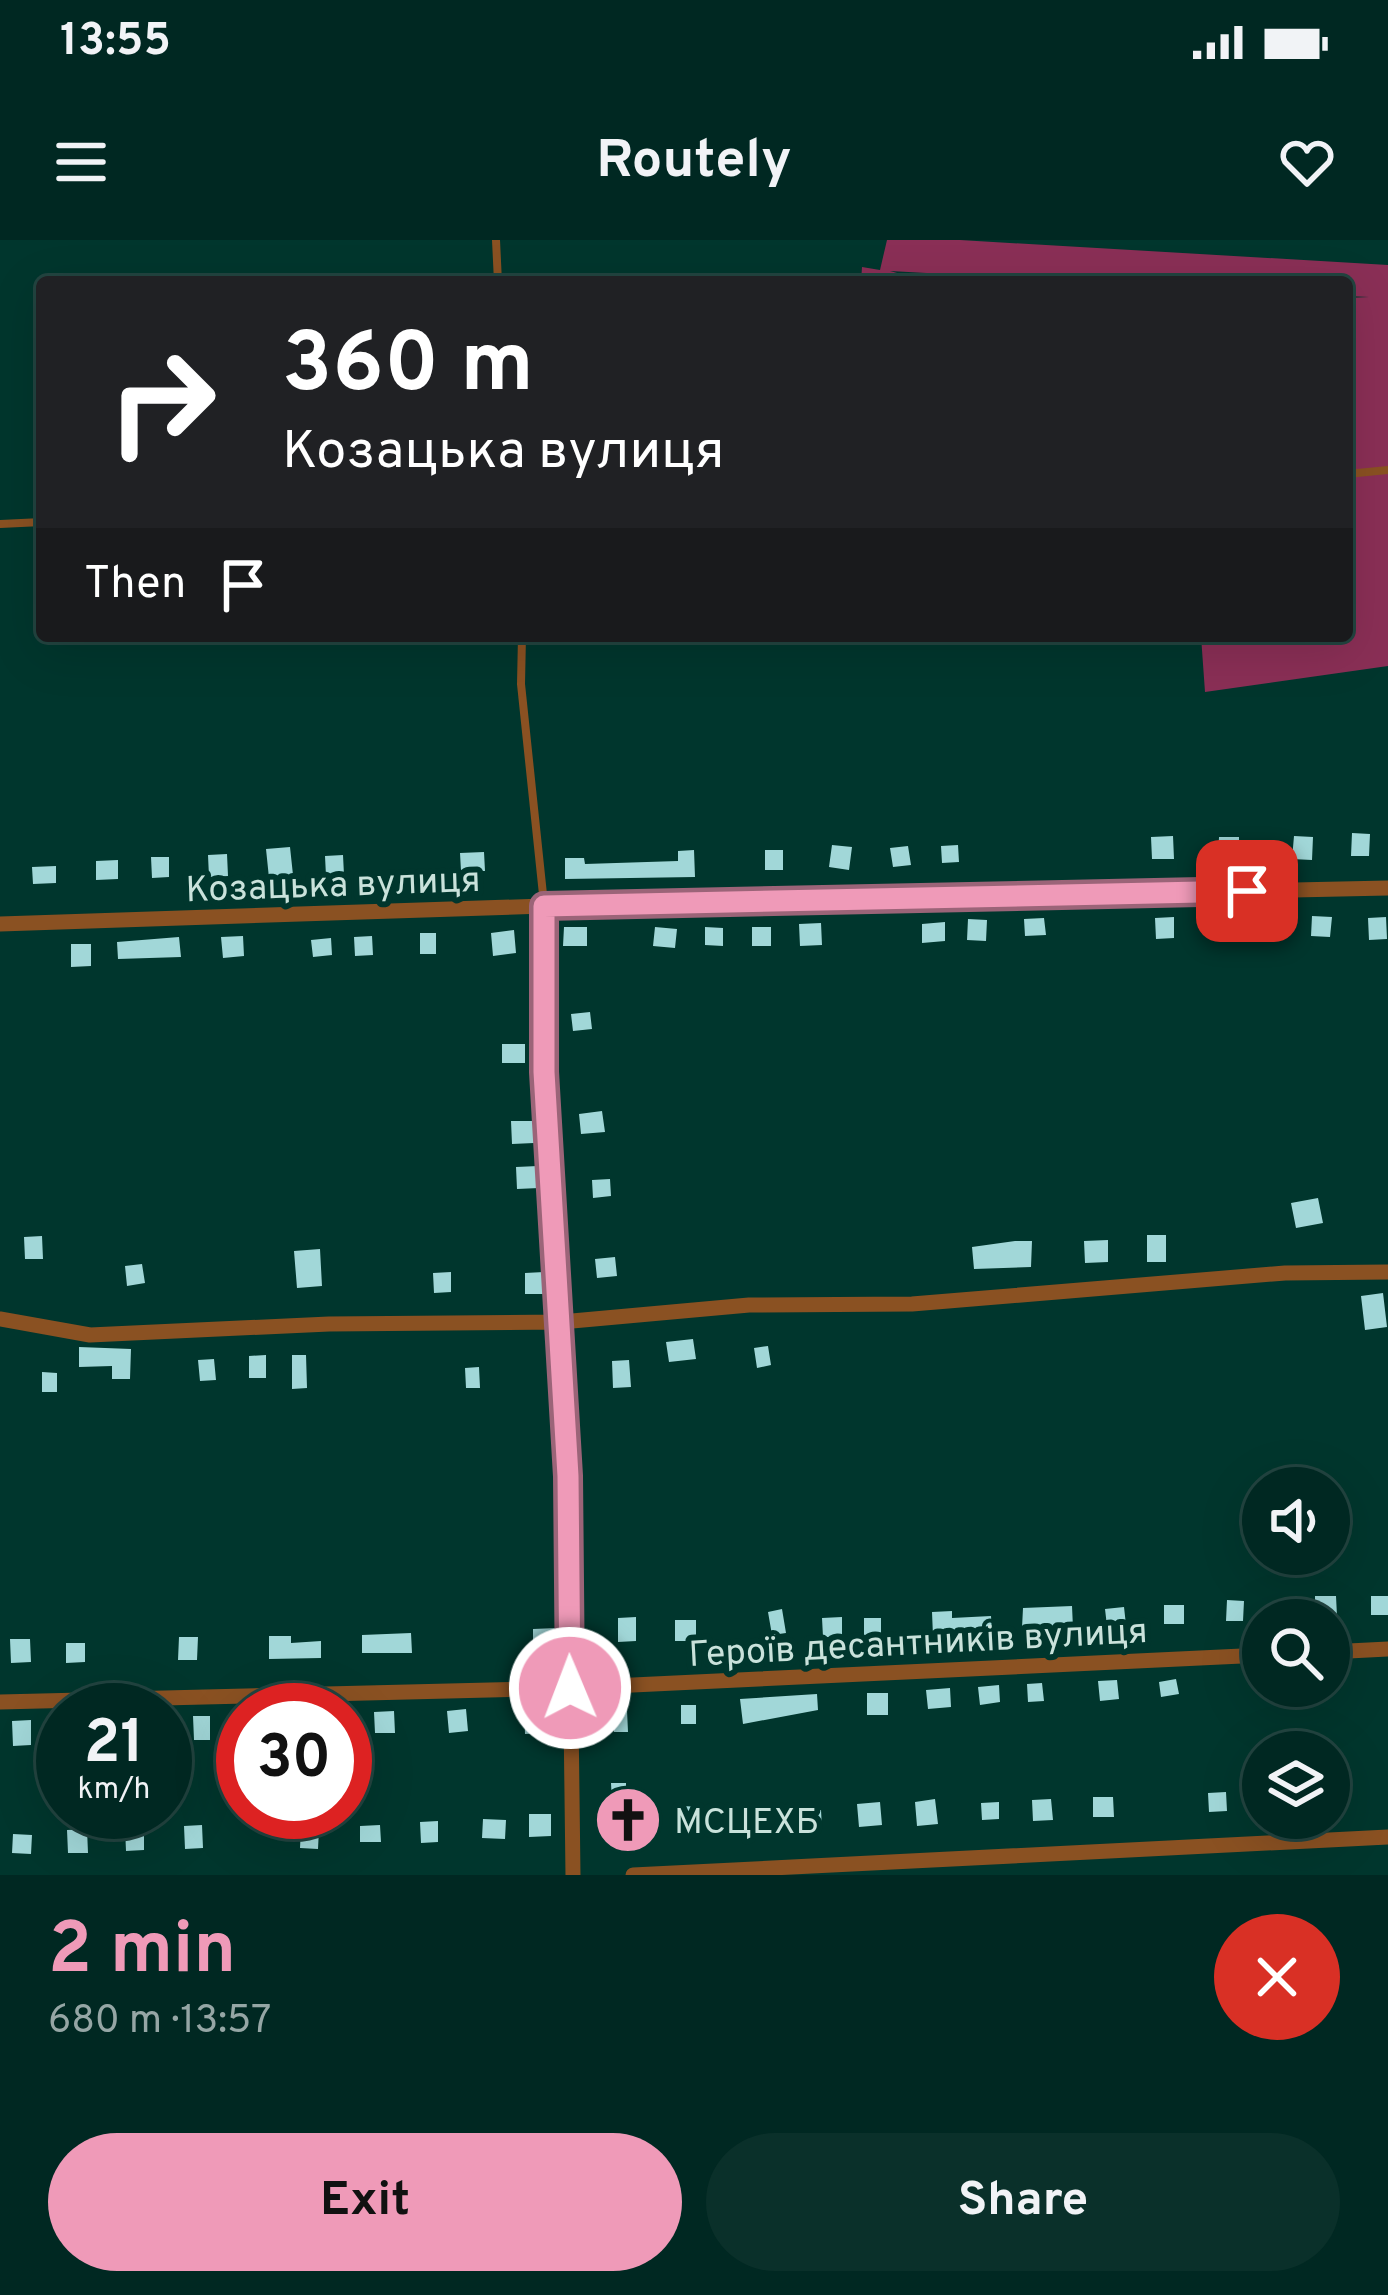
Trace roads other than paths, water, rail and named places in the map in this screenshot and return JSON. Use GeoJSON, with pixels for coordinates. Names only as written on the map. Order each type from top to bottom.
{"type":"FeatureCollection","features":[{"type":"Feature","properties":{"kind":"street","name":"Козацька вулиця"},"geometry":{"type":"LineString","coordinates":[[0,924],[544,906],[1388,888]]}},
{"type":"Feature","properties":{"kind":"street"},"geometry":{"type":"LineString","coordinates":[[544,906],[544,1072],[568,1476],[573,1875]]}},
{"type":"Feature","properties":{"kind":"street"},"geometry":{"type":"LineString","coordinates":[[0,1319],[91,1335],[329,1324],[561,1322],[749,1305],[912,1304],[1285,1273],[1388,1272]]}},
{"type":"Feature","properties":{"kind":"street"},"geometry":{"type":"LineString","coordinates":[[1350,1651],[1388,1649]]}},
{"type":"Feature","properties":{"kind":"street","name":"Героїв десантників вулиця"},"geometry":{"type":"LineString","coordinates":[[0,1702],[570,1688],[1242,1656]]}},
{"type":"Feature","properties":{"kind":"street"},"geometry":{"type":"LineString","coordinates":[[634,1875],[1388,1837]]}},
{"type":"Feature","properties":{"kind":"lane"},"geometry":{"type":"LineString","coordinates":[[496,240],[498,276]]}},
{"type":"Feature","properties":{"kind":"lane"},"geometry":{"type":"LineString","coordinates":[[1353,473],[1388,470]]}},
{"type":"Feature","properties":{"kind":"lane"},"geometry":{"type":"LineString","coordinates":[[0,524],[36,522]]}},
{"type":"Feature","properties":{"kind":"lane"},"geometry":{"type":"LineString","coordinates":[[522,642],[521,684],[544,906]]}},
{"type":"Feature","properties":{"kind":"place","name":"МСЦЕХБ"},"geometry":{"type":"Point","coordinates":[628,1820]}}]}
